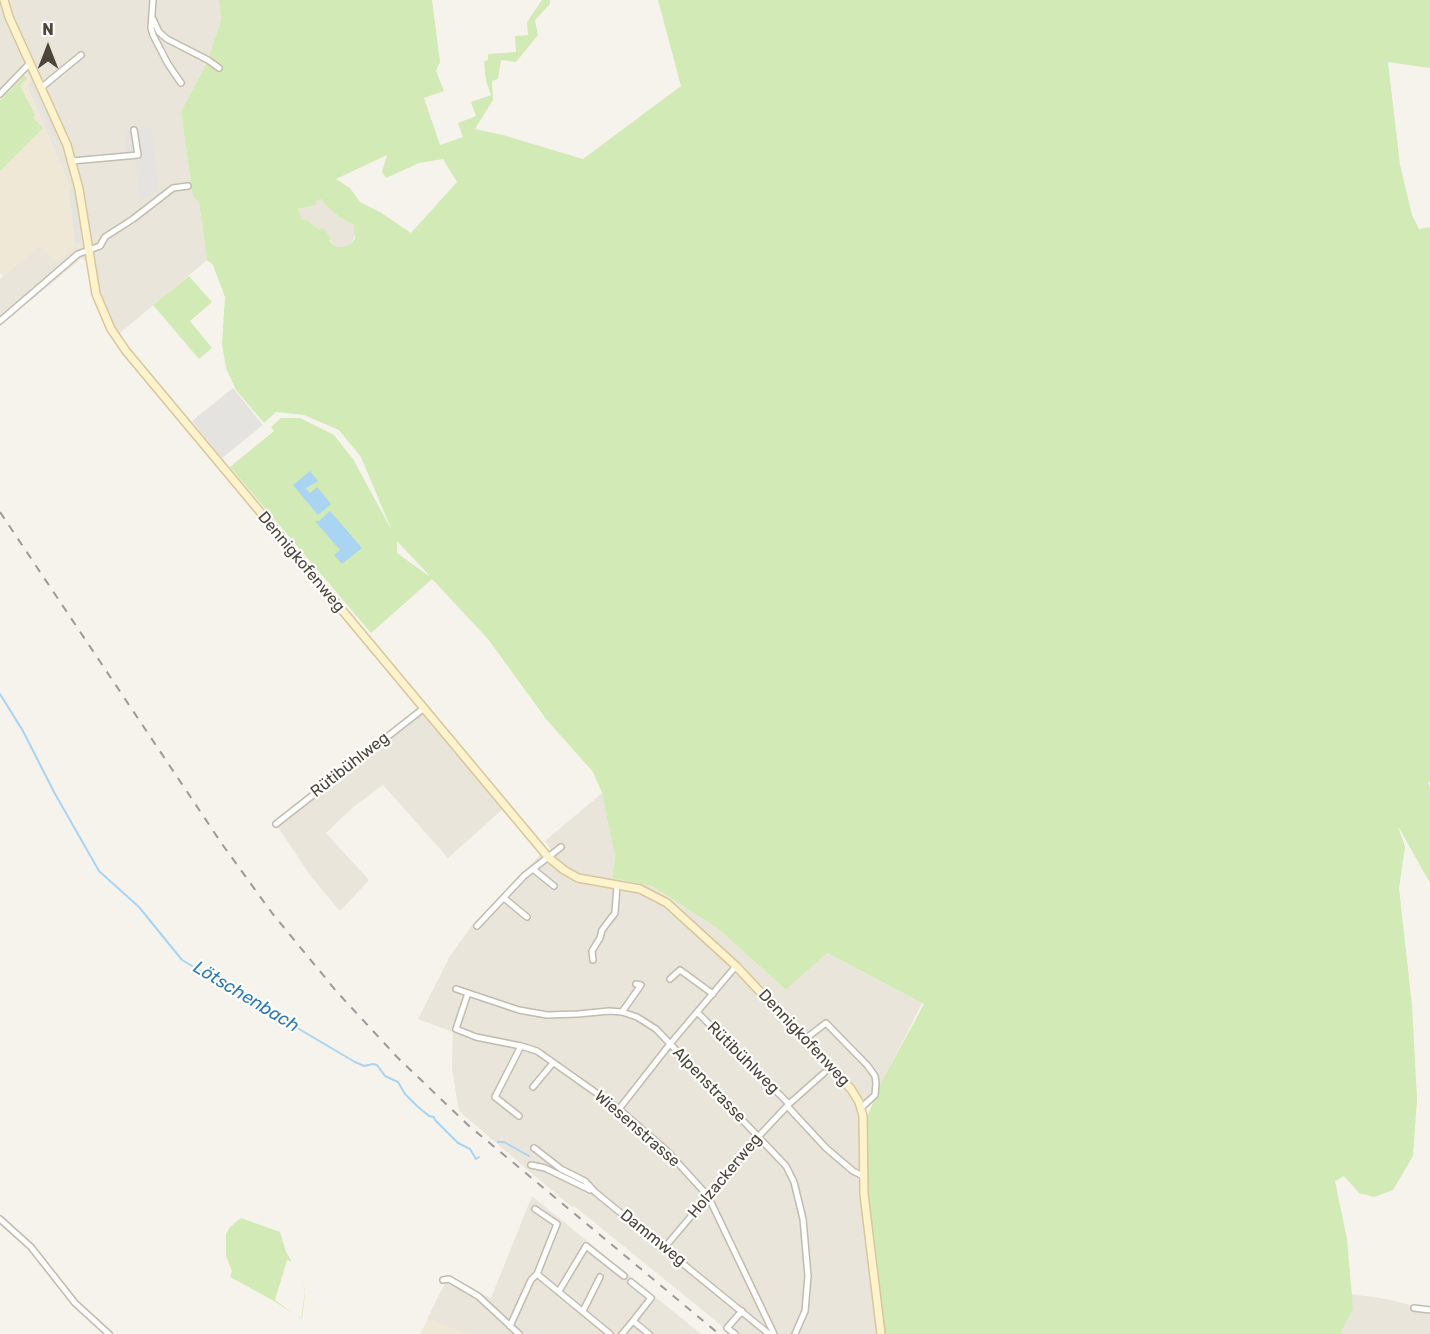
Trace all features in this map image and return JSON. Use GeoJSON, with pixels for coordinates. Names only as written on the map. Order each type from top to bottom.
{"type":"FeatureCollection","features":[{"type":"Feature","properties":{"kind":"street","name":"Dennigkofenweg"},"geometry":{"type":"LineString","coordinates":[[4,0],[7,13],[63,133],[82,206],[87,249],[96,294],[105,318],[118,340],[548,857],[579,878],[640,889],[663,900],[736,966],[848,1083],[861,1108],[864,1125],[863,1176],[881,1334]]}},
{"type":"Feature","properties":{"kind":"street"},"geometry":{"type":"LineString","coordinates":[[153,0],[151,28],[154,39],[182,83]]}},
{"type":"Feature","properties":{"kind":"street"},"geometry":{"type":"LineString","coordinates":[[152,17],[164,37],[219,68]]}},
{"type":"Feature","properties":{"kind":"street"},"geometry":{"type":"LineString","coordinates":[[42,87],[81,55]]}},
{"type":"Feature","properties":{"kind":"street"},"geometry":{"type":"LineString","coordinates":[[0,94],[30,63]]}},
{"type":"Feature","properties":{"kind":"street"},"geometry":{"type":"LineString","coordinates":[[72,161],[138,155],[134,130]]}},
{"type":"Feature","properties":{"kind":"street"},"geometry":{"type":"LineString","coordinates":[[0,321],[78,254],[100,246],[105,237],[173,188],[188,186]]}},
{"type":"Feature","properties":{"kind":"street","name":"Rütibühlweg"},"geometry":{"type":"LineString","coordinates":[[276,824],[424,708]]}},
{"type":"Feature","properties":{"kind":"street"},"geometry":{"type":"LineString","coordinates":[[477,926],[533,869],[561,847]]}},
{"type":"Feature","properties":{"kind":"street"},"geometry":{"type":"LineString","coordinates":[[533,869],[554,886]]}},
{"type":"Feature","properties":{"kind":"street"},"geometry":{"type":"LineString","coordinates":[[593,960],[592,951],[602,930],[615,913],[617,885]]}},
{"type":"Feature","properties":{"kind":"street"},"geometry":{"type":"LineString","coordinates":[[504,898],[527,917]]}},
{"type":"Feature","properties":{"kind":"street"},"geometry":{"type":"LineString","coordinates":[[619,1109],[736,966]]}},
{"type":"Feature","properties":{"kind":"street"},"geometry":{"type":"LineString","coordinates":[[670,979],[680,970],[713,994]]}},
{"type":"Feature","properties":{"kind":"street"},"geometry":{"type":"LineString","coordinates":[[622,1012],[641,985],[636,984]]}},
{"type":"Feature","properties":{"kind":"street","name":"Alpenstrasse"},"geometry":{"type":"LineString","coordinates":[[456,989],[519,1010],[547,1015],[622,1012],[645,1021],[656,1029],[786,1166],[794,1182],[808,1262],[805,1311],[795,1334]]}},
{"type":"Feature","properties":{"kind":"street","name":"Wiesenstrasse"},"geometry":{"type":"LineString","coordinates":[[468,993],[456,1029],[476,1037],[537,1051],[619,1109],[667,1151],[708,1196],[774,1334]]}},
{"type":"Feature","properties":{"kind":"street","name":"Rütibühlweg"},"geometry":{"type":"LineString","coordinates":[[697,1012],[788,1106]]}},
{"type":"Feature","properties":{"kind":"street"},"geometry":{"type":"LineString","coordinates":[[805,1038],[826,1023],[867,1065],[875,1076],[875,1095],[861,1108]]}},
{"type":"Feature","properties":{"kind":"street"},"geometry":{"type":"LineString","coordinates":[[519,1116],[495,1097],[521,1046]]}},
{"type":"Feature","properties":{"kind":"street"},"geometry":{"type":"LineString","coordinates":[[534,1088],[554,1063]]}},
{"type":"Feature","properties":{"kind":"street","name":"Holzackerweg"},"geometry":{"type":"LineString","coordinates":[[665,1247],[758,1137],[825,1073]]}},
{"type":"Feature","properties":{"kind":"street"},"geometry":{"type":"LineString","coordinates":[[788,1106],[826,1148],[853,1171],[863,1176]]}},
{"type":"Feature","properties":{"kind":"street","name":"Dammweg"},"geometry":{"type":"LineString","coordinates":[[534,1148],[561,1169],[585,1182],[769,1334]]}},
{"type":"Feature","properties":{"kind":"street"},"geometry":{"type":"LineString","coordinates":[[531,1165],[546,1168],[595,1192]]}},
{"type":"Feature","properties":{"kind":"street"},"geometry":{"type":"LineString","coordinates":[[510,1326],[531,1280],[537,1274],[557,1224],[535,1209]]}},
{"type":"Feature","properties":{"kind":"street"},"geometry":{"type":"LineString","coordinates":[[0,1219],[32,1247],[75,1303],[109,1334]]}},
{"type":"Feature","properties":{"kind":"street"},"geometry":{"type":"LineString","coordinates":[[559,1291],[586,1246],[624,1276]]}},
{"type":"Feature","properties":{"kind":"street"},"geometry":{"type":"LineString","coordinates":[[537,1274],[610,1334]]}},
{"type":"Feature","properties":{"kind":"street"},"geometry":{"type":"LineString","coordinates":[[583,1311],[600,1277]]}},
{"type":"Feature","properties":{"kind":"street"},"geometry":{"type":"LineString","coordinates":[[443,1280],[449,1279],[478,1296],[519,1334]]}},
{"type":"Feature","properties":{"kind":"street"},"geometry":{"type":"LineString","coordinates":[[622,1334],[651,1298],[631,1282]]}},
{"type":"Feature","properties":{"kind":"street"},"geometry":{"type":"LineString","coordinates":[[1414,1308],[1430,1311]]}},
{"type":"Feature","properties":{"kind":"street"},"geometry":{"type":"LineString","coordinates":[[735,1334],[727,1328],[742,1311]]}},
{"type":"Feature","properties":{"kind":"street"},"geometry":{"type":"LineString","coordinates":[[633,1321],[649,1334]]}},
{"type":"Feature","properties":{"kind":"shaded area"},"geometry":{"type":"Polygon","coordinates":[[[0,0],[219,0],[221,20],[208,60],[181,112],[193,197],[199,202],[207,260],[113,339],[97,309],[86,261],[82,258],[0,326],[0,279],[40,245],[68,183],[27,86],[0,97],[0,0]]]}},
{"type":"Feature","properties":{"kind":"shaded area"},"geometry":{"type":"Polygon","coordinates":[[[27,70],[31,80],[27,86],[68,183],[76,246],[57,263],[40,246],[3,276],[0,273],[0,97],[27,70]]]}},
{"type":"Feature","properties":{"kind":"shaded area"},"geometry":{"type":"Polygon","coordinates":[[[34,82],[60,139],[55,141],[30,84],[34,82]]]}},
{"type":"Feature","properties":{"kind":"shaded area"},"geometry":{"type":"Polygon","coordinates":[[[152,127],[158,191],[140,202],[135,153],[126,154],[124,130],[152,127]]]}},
{"type":"Feature","properties":{"kind":"shaded area"},"geometry":{"type":"Polygon","coordinates":[[[74,188],[82,242],[76,243],[69,189],[74,188]]]}},
{"type":"Feature","properties":{"kind":"shaded area"},"geometry":{"type":"Polygon","coordinates":[[[322,198],[339,217],[354,225],[356,232],[351,244],[337,247],[306,219],[302,220],[298,209],[316,205],[316,201],[322,198]]]}},
{"type":"Feature","properties":{"kind":"shaded area"},"geometry":{"type":"Polygon","coordinates":[[[233,388],[263,425],[222,458],[192,421],[233,388]]]}},
{"type":"Feature","properties":{"kind":"shaded area"},"geometry":{"type":"Polygon","coordinates":[[[421,710],[503,809],[448,858],[383,785],[352,808],[326,833],[369,880],[340,911],[312,878],[276,824],[421,710]]]}},
{"type":"Feature","properties":{"kind":"shaded area"},"geometry":{"type":"Polygon","coordinates":[[[602,793],[615,857],[612,878],[652,886],[717,928],[786,990],[827,953],[922,1003],[879,1088],[871,1100],[861,1108],[881,1334],[732,1334],[574,1206],[572,1207],[459,1111],[452,1069],[453,1032],[418,1019],[450,956],[473,924],[541,854],[554,854],[545,841],[602,793]]]}},
{"type":"Feature","properties":{"kind":"shaded area"},"geometry":{"type":"Polygon","coordinates":[[[532,1196],[701,1334],[467,1334],[427,1319],[448,1277],[491,1298],[532,1196]]]}},
{"type":"Feature","properties":{"kind":"shaded area"},"geometry":{"type":"Polygon","coordinates":[[[1351,1294],[1386,1299],[1430,1310],[1430,1334],[1340,1334],[1353,1309],[1351,1294]]]}},
{"type":"Feature","properties":{"kind":"shaded area"},"geometry":{"type":"Polygon","coordinates":[[[428,1319],[467,1334],[420,1334],[428,1319]]]}},
{"type":"Feature","properties":{"kind":"green space"},"geometry":{"type":"Polygon","coordinates":[[[219,0],[432,0],[440,62],[436,71],[444,91],[424,98],[440,145],[463,137],[458,123],[476,116],[471,102],[491,95],[486,81],[484,61],[488,60],[488,54],[516,52],[515,36],[528,35],[527,22],[542,0],[550,0],[550,4],[535,20],[538,35],[516,62],[501,60],[498,79],[492,81],[493,100],[475,129],[583,159],[681,86],[658,0],[1430,0],[1430,68],[1388,62],[1400,165],[1412,215],[1419,229],[1430,227],[1430,781],[1428,783],[1430,787],[1430,883],[1398,826],[1405,847],[1399,888],[1412,1005],[1417,1099],[1413,1156],[1393,1190],[1374,1197],[1359,1193],[1344,1176],[1335,1181],[1347,1239],[1353,1309],[1340,1334],[882,1334],[864,1194],[864,1125],[882,1081],[924,1004],[827,953],[786,990],[717,928],[652,886],[612,878],[615,857],[602,793],[593,772],[546,719],[488,639],[432,579],[371,633],[230,467],[274,431],[271,427],[281,418],[300,418],[334,435],[353,459],[392,531],[361,457],[339,430],[304,415],[276,412],[264,423],[236,390],[226,368],[222,344],[225,297],[213,265],[207,260],[199,202],[193,197],[181,112],[208,60],[221,20],[219,0]],[[387,155],[336,179],[350,188],[360,202],[380,212],[411,233],[457,182],[443,159],[419,163],[386,178],[382,172],[387,155]],[[322,199],[316,201],[316,205],[298,209],[302,220],[306,219],[319,230],[323,228],[331,238],[329,241],[337,247],[351,244],[355,238],[354,225],[339,217],[322,199]],[[397,541],[397,553],[429,576],[397,541]]]}},
{"type":"Feature","properties":{"kind":"green space"},"geometry":{"type":"Polygon","coordinates":[[[24,76],[27,78],[20,86],[35,115],[33,118],[43,128],[0,171],[0,100],[24,76]]]}},
{"type":"Feature","properties":{"kind":"green space"},"geometry":{"type":"Polygon","coordinates":[[[189,276],[212,302],[190,321],[212,348],[199,359],[153,305],[189,276]]]}},
{"type":"Feature","properties":{"kind":"green space"},"geometry":{"type":"Polygon","coordinates":[[[241,1218],[280,1232],[286,1252],[292,1262],[287,1260],[275,1300],[294,1314],[230,1277],[232,1271],[226,1256],[226,1234],[230,1227],[241,1218]]]}},
{"type":"Feature","properties":{"kind":"water"},"geometry":{"type":"Polygon","coordinates":[[[310,471],[318,481],[306,488],[310,493],[317,487],[331,504],[318,515],[293,485],[310,471]]]}},
{"type":"Feature","properties":{"kind":"water"},"geometry":{"type":"Polygon","coordinates":[[[330,511],[362,548],[342,564],[334,555],[340,550],[315,521],[319,521],[330,511]]]}},
{"type":"Feature","properties":{"kind":"waterway","name":"Lötschenbach"},"geometry":{"type":"LineString","coordinates":[[0,694],[23,731],[54,792],[99,871],[139,907],[182,960],[355,1062],[364,1066],[377,1065],[385,1076],[398,1082],[405,1094],[429,1116],[434,1117],[458,1143],[470,1149],[476,1159],[479,1157]]}},
{"type":"Feature","properties":{"kind":"waterway","name":"Lötschenbach"},"geometry":{"type":"LineString","coordinates":[[498,1142],[504,1142],[529,1156]]}},
{"type":"Feature","properties":{"kind":"railway"},"geometry":{"type":"LineString","coordinates":[[0,512],[222,844],[272,913],[337,992],[397,1057],[468,1125],[719,1334]]}}]}
